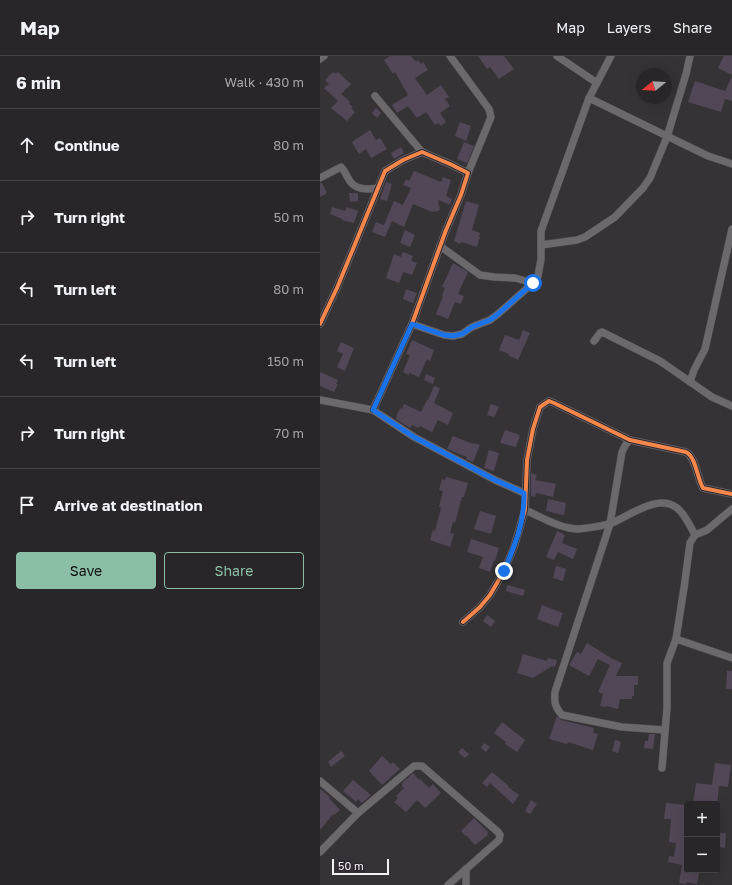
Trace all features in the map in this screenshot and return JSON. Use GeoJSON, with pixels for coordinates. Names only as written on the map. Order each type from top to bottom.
{"type":"FeatureCollection","features":[{"type":"Feature","properties":{"kind":"street"},"geometry":{"type":"LineString","coordinates":[[320,59],[324,56]]}},
{"type":"Feature","properties":{"kind":"street"},"geometry":{"type":"LineString","coordinates":[[373,410],[412,324],[440,246],[491,117],[489,109],[450,56]]}},
{"type":"Feature","properties":{"kind":"street"},"geometry":{"type":"LineString","coordinates":[[557,56],[597,84]]}},
{"type":"Feature","properties":{"kind":"street"},"geometry":{"type":"LineString","coordinates":[[412,324],[444,335],[453,336],[462,334],[472,327],[490,320],[533,283],[538,276],[541,259],[541,231],[589,98],[611,56]]}},
{"type":"Feature","properties":{"kind":"street"},"geometry":{"type":"LineString","coordinates":[[541,245],[577,240],[585,237],[615,217],[643,188],[650,178],[667,137],[690,56]]}},
{"type":"Feature","properties":{"kind":"street"},"geometry":{"type":"LineString","coordinates":[[375,96],[422,152],[468,173]]}},
{"type":"Feature","properties":{"kind":"street"},"geometry":{"type":"LineString","coordinates":[[589,98],[708,156],[732,164]]}},
{"type":"Feature","properties":{"kind":"street"},"geometry":{"type":"LineString","coordinates":[[320,324],[337,288],[385,171],[403,160],[422,152]]}},
{"type":"Feature","properties":{"kind":"street"},"geometry":{"type":"LineString","coordinates":[[320,178],[341,167],[355,187],[365,190],[378,188]]}},
{"type":"Feature","properties":{"kind":"street"},"geometry":{"type":"LineString","coordinates":[[690,382],[694,370],[705,349],[732,228]]}},
{"type":"Feature","properties":{"kind":"street"},"geometry":{"type":"LineString","coordinates":[[440,246],[480,275],[516,278],[533,283]]}},
{"type":"Feature","properties":{"kind":"street"},"geometry":{"type":"LineString","coordinates":[[594,341],[602,332],[660,361],[712,397],[732,406]]}},
{"type":"Feature","properties":{"kind":"street"},"geometry":{"type":"LineString","coordinates":[[320,400],[373,410],[414,437],[495,480],[524,493]]}},
{"type":"Feature","properties":{"kind":"street"},"geometry":{"type":"LineString","coordinates":[[463,622],[485,601],[504,571],[514,547],[525,510],[524,493],[526,460],[540,407],[545,403],[554,402],[630,440],[686,452],[692,456],[700,483],[704,488],[732,494]]}},
{"type":"Feature","properties":{"kind":"street"},"geometry":{"type":"LineString","coordinates":[[630,440],[622,452],[610,524],[555,692],[554,700],[556,708],[562,715],[622,727],[665,730]]}},
{"type":"Feature","properties":{"kind":"street"},"geometry":{"type":"LineString","coordinates":[[525,510],[561,526],[580,529],[610,524],[640,508],[667,503],[676,507],[683,514],[695,535]]}},
{"type":"Feature","properties":{"kind":"street"},"geometry":{"type":"LineString","coordinates":[[662,768],[667,708],[667,663],[676,639],[690,543],[695,535],[707,530],[732,509]]}},
{"type":"Feature","properties":{"kind":"street"},"geometry":{"type":"LineString","coordinates":[[676,639],[732,658]]}},
{"type":"Feature","properties":{"kind":"street"},"geometry":{"type":"LineString","coordinates":[[320,852],[358,813],[414,766],[419,765],[426,768],[500,835],[499,840],[448,885]]}},
{"type":"Feature","properties":{"kind":"street"},"geometry":{"type":"LineString","coordinates":[[320,781],[358,813]]}},
{"type":"Feature","properties":{"kind":"street"},"geometry":{"type":"LineString","coordinates":[[466,869],[466,885]]}},
{"type":"Feature","properties":{"kind":"building"},"geometry":{"type":"Polygon","coordinates":[[[390,56],[411,56],[416,62],[418,60],[421,64],[423,62],[428,70],[415,78],[427,95],[441,85],[449,97],[445,99],[450,106],[440,113],[446,122],[441,126],[438,123],[435,125],[426,112],[417,118],[408,106],[397,113],[392,105],[408,95],[395,72],[393,74],[384,60],[390,56]]]}},
{"type":"Feature","properties":{"kind":"building"},"geometry":{"type":"Polygon","coordinates":[[[478,56],[504,56],[514,69],[499,79],[490,67],[487,69],[478,56]]]}},
{"type":"Feature","properties":{"kind":"building"},"geometry":{"type":"Polygon","coordinates":[[[724,56],[732,56],[732,75],[718,68],[724,56]]]}},
{"type":"Feature","properties":{"kind":"building"},"geometry":{"type":"Polygon","coordinates":[[[333,72],[336,74],[338,72],[351,84],[341,94],[350,102],[349,104],[353,107],[351,108],[355,112],[347,121],[331,108],[338,101],[324,88],[329,84],[325,80],[333,72]]]}},
{"type":"Feature","properties":{"kind":"building"},"geometry":{"type":"Polygon","coordinates":[[[732,76],[732,101],[725,99],[721,112],[688,102],[695,81],[725,91],[732,76]]]}},
{"type":"Feature","properties":{"kind":"building"},"geometry":{"type":"Polygon","coordinates":[[[376,108],[381,113],[377,118],[372,113],[376,108]]]}},
{"type":"Feature","properties":{"kind":"building"},"geometry":{"type":"Polygon","coordinates":[[[460,122],[471,126],[466,141],[455,136],[460,122]]]}},
{"type":"Feature","properties":{"kind":"building"},"geometry":{"type":"Polygon","coordinates":[[[370,130],[376,140],[380,138],[387,149],[371,158],[366,149],[359,154],[352,142],[370,130]]]}},
{"type":"Feature","properties":{"kind":"building"},"geometry":{"type":"Polygon","coordinates":[[[464,142],[474,146],[467,163],[457,159],[464,142]]]}},
{"type":"Feature","properties":{"kind":"building"},"geometry":{"type":"Polygon","coordinates":[[[401,147],[404,153],[394,159],[391,153],[401,147]]]}},
{"type":"Feature","properties":{"kind":"building"},"geometry":{"type":"Polygon","coordinates":[[[414,171],[441,182],[443,177],[451,180],[446,196],[452,199],[450,205],[438,200],[440,209],[432,212],[413,204],[404,227],[392,221],[385,237],[372,232],[376,222],[384,225],[394,201],[403,205],[411,188],[403,185],[406,179],[409,181],[414,171]]]}},
{"type":"Feature","properties":{"kind":"building"},"geometry":{"type":"Polygon","coordinates":[[[386,182],[392,184],[387,201],[380,199],[386,182]]]}},
{"type":"Feature","properties":{"kind":"building"},"geometry":{"type":"Polygon","coordinates":[[[320,183],[322,183],[327,193],[320,197],[320,183]]]}},
{"type":"Feature","properties":{"kind":"building"},"geometry":{"type":"Polygon","coordinates":[[[349,193],[358,193],[358,201],[350,202],[349,193]]]}},
{"type":"Feature","properties":{"kind":"building"},"geometry":{"type":"Polygon","coordinates":[[[466,201],[479,205],[472,230],[480,233],[477,247],[461,242],[460,244],[454,241],[466,201]]]}},
{"type":"Feature","properties":{"kind":"building"},"geometry":{"type":"Polygon","coordinates":[[[332,207],[345,211],[347,207],[358,211],[354,223],[342,220],[330,214],[332,207]]]}},
{"type":"Feature","properties":{"kind":"building"},"geometry":{"type":"Polygon","coordinates":[[[405,230],[415,235],[410,247],[400,243],[405,230]]]}},
{"type":"Feature","properties":{"kind":"building"},"geometry":{"type":"Polygon","coordinates":[[[403,252],[413,256],[411,261],[417,263],[412,275],[403,272],[399,283],[386,278],[394,254],[401,257],[403,252]]]}},
{"type":"Feature","properties":{"kind":"building"},"geometry":{"type":"Polygon","coordinates":[[[453,263],[468,272],[458,294],[464,296],[461,304],[455,302],[448,319],[436,314],[445,288],[442,287],[453,263]]]}},
{"type":"Feature","properties":{"kind":"building"},"geometry":{"type":"Polygon","coordinates":[[[406,289],[417,293],[413,303],[403,299],[406,289]]]}},
{"type":"Feature","properties":{"kind":"building"},"geometry":{"type":"Polygon","coordinates":[[[523,330],[530,333],[518,360],[499,350],[505,335],[519,340],[523,330]]]}},
{"type":"Feature","properties":{"kind":"building"},"geometry":{"type":"Polygon","coordinates":[[[412,340],[434,350],[430,361],[427,359],[419,377],[403,372],[410,355],[406,354],[412,340]]]}},
{"type":"Feature","properties":{"kind":"building"},"geometry":{"type":"Polygon","coordinates":[[[341,342],[354,348],[345,371],[337,367],[343,354],[337,351],[341,342]]]}},
{"type":"Feature","properties":{"kind":"building"},"geometry":{"type":"Polygon","coordinates":[[[320,372],[338,380],[336,384],[338,384],[334,392],[320,386],[320,372]]]}},
{"type":"Feature","properties":{"kind":"building"},"geometry":{"type":"Polygon","coordinates":[[[426,374],[435,378],[433,384],[424,380],[426,374]]]}},
{"type":"Feature","properties":{"kind":"building"},"geometry":{"type":"Polygon","coordinates":[[[434,386],[440,388],[434,403],[453,413],[448,425],[438,420],[432,432],[420,426],[419,428],[412,425],[410,428],[396,419],[400,408],[402,409],[404,404],[421,412],[434,386]]]}},
{"type":"Feature","properties":{"kind":"building"},"geometry":{"type":"Polygon","coordinates":[[[491,404],[499,407],[494,417],[487,415],[491,404]]]}},
{"type":"Feature","properties":{"kind":"building"},"geometry":{"type":"Polygon","coordinates":[[[505,430],[520,435],[516,447],[500,443],[505,430]]]}},
{"type":"Feature","properties":{"kind":"building"},"geometry":{"type":"Polygon","coordinates":[[[453,436],[473,444],[480,445],[473,462],[466,459],[467,457],[447,449],[453,436]]]}},
{"type":"Feature","properties":{"kind":"building"},"geometry":{"type":"Polygon","coordinates":[[[489,450],[499,453],[494,471],[484,468],[489,450]]]}},
{"type":"Feature","properties":{"kind":"building"},"geometry":{"type":"Polygon","coordinates":[[[531,473],[537,475],[535,480],[556,484],[553,497],[536,493],[535,497],[531,496],[531,473]]]}},
{"type":"Feature","properties":{"kind":"building"},"geometry":{"type":"Polygon","coordinates":[[[446,477],[468,483],[464,497],[462,497],[455,523],[453,522],[450,533],[454,534],[450,547],[430,540],[433,530],[435,531],[441,507],[439,507],[443,491],[439,490],[442,479],[445,480],[446,477]]]}},
{"type":"Feature","properties":{"kind":"building"},"geometry":{"type":"Polygon","coordinates":[[[548,499],[566,503],[564,515],[546,511],[548,499]]]}},
{"type":"Feature","properties":{"kind":"building"},"geometry":{"type":"Polygon","coordinates":[[[480,511],[496,516],[491,534],[474,529],[480,511]]]}},
{"type":"Feature","properties":{"kind":"building"},"geometry":{"type":"Polygon","coordinates":[[[557,531],[565,535],[562,543],[577,549],[573,559],[558,552],[554,560],[546,557],[557,531]]]}},
{"type":"Feature","properties":{"kind":"building"},"geometry":{"type":"Polygon","coordinates":[[[471,539],[499,548],[490,572],[479,568],[483,557],[467,552],[471,539]]]}},
{"type":"Feature","properties":{"kind":"building"},"geometry":{"type":"Polygon","coordinates":[[[556,566],[566,569],[563,581],[553,578],[556,566]]]}},
{"type":"Feature","properties":{"kind":"building"},"geometry":{"type":"Polygon","coordinates":[[[507,585],[525,590],[523,596],[506,591],[507,585]]]}},
{"type":"Feature","properties":{"kind":"building"},"geometry":{"type":"Polygon","coordinates":[[[542,605],[563,613],[558,627],[537,619],[542,605]]]}},
{"type":"Feature","properties":{"kind":"building"},"geometry":{"type":"Polygon","coordinates":[[[487,615],[495,621],[491,627],[483,621],[487,615]]]}},
{"type":"Feature","properties":{"kind":"building"},"geometry":{"type":"Polygon","coordinates":[[[587,643],[622,663],[616,676],[638,676],[638,685],[634,685],[634,696],[632,696],[632,699],[620,699],[618,709],[600,706],[603,694],[598,692],[610,665],[598,659],[589,676],[569,665],[577,652],[581,654],[587,643]]]}},
{"type":"Feature","properties":{"kind":"building"},"geometry":{"type":"Polygon","coordinates":[[[523,654],[547,661],[548,658],[557,660],[555,667],[552,666],[533,678],[517,673],[523,654]]]}},
{"type":"Feature","properties":{"kind":"building"},"geometry":{"type":"Polygon","coordinates":[[[727,671],[732,671],[732,689],[726,689],[727,671]]]}},
{"type":"Feature","properties":{"kind":"building"},"geometry":{"type":"Polygon","coordinates":[[[557,716],[561,720],[594,728],[593,733],[598,734],[593,750],[568,742],[567,744],[549,739],[557,716]]]}},
{"type":"Feature","properties":{"kind":"building"},"geometry":{"type":"Polygon","coordinates":[[[502,722],[525,740],[517,752],[505,744],[506,742],[494,733],[502,722]]]}},
{"type":"Feature","properties":{"kind":"building"},"geometry":{"type":"Polygon","coordinates":[[[649,734],[655,734],[653,749],[644,748],[645,741],[648,741],[649,734]]]}},
{"type":"Feature","properties":{"kind":"building"},"geometry":{"type":"Polygon","coordinates":[[[615,740],[621,742],[618,753],[612,751],[615,740]]]}},
{"type":"Feature","properties":{"kind":"building"},"geometry":{"type":"Polygon","coordinates":[[[484,743],[490,747],[486,752],[481,748],[484,743]]]}},
{"type":"Feature","properties":{"kind":"building"},"geometry":{"type":"Polygon","coordinates":[[[462,748],[469,754],[465,758],[458,752],[462,748]]]}},
{"type":"Feature","properties":{"kind":"building"},"geometry":{"type":"Polygon","coordinates":[[[341,751],[345,756],[331,767],[328,762],[341,751]]]}},
{"type":"Feature","properties":{"kind":"building"},"geometry":{"type":"Polygon","coordinates":[[[382,756],[391,764],[393,762],[400,769],[382,785],[369,771],[382,756]]]}},
{"type":"Feature","properties":{"kind":"building"},"geometry":{"type":"Polygon","coordinates":[[[715,763],[731,765],[728,787],[719,786],[717,801],[693,801],[696,783],[712,785],[715,763]]]}},
{"type":"Feature","properties":{"kind":"building"},"geometry":{"type":"Polygon","coordinates":[[[492,772],[519,795],[513,804],[490,783],[487,787],[482,783],[492,772]]]}},
{"type":"Feature","properties":{"kind":"building"},"geometry":{"type":"Polygon","coordinates":[[[413,773],[429,788],[433,784],[441,793],[425,808],[417,800],[406,812],[394,802],[398,798],[396,796],[404,788],[402,783],[413,773]]]}},
{"type":"Feature","properties":{"kind":"building"},"geometry":{"type":"Polygon","coordinates":[[[353,780],[371,795],[362,803],[358,799],[356,802],[343,791],[353,780]]]}},
{"type":"Feature","properties":{"kind":"building"},"geometry":{"type":"Polygon","coordinates":[[[320,789],[330,797],[329,798],[340,810],[334,815],[333,814],[320,830],[320,789]]]}},
{"type":"Feature","properties":{"kind":"building"},"geometry":{"type":"Polygon","coordinates":[[[531,800],[537,804],[530,814],[525,811],[531,800]]]}},
{"type":"Feature","properties":{"kind":"building"},"geometry":{"type":"Polygon","coordinates":[[[666,803],[684,805],[684,873],[699,873],[697,884],[687,882],[686,884],[679,883],[682,865],[668,862],[669,856],[674,857],[676,843],[669,842],[671,819],[664,819],[666,803]]]}},
{"type":"Feature","properties":{"kind":"building"},"geometry":{"type":"Polygon","coordinates":[[[474,818],[488,832],[488,835],[475,845],[461,831],[474,818]]]}},
{"type":"Feature","properties":{"kind":"building"},"geometry":{"type":"Polygon","coordinates":[[[720,833],[726,833],[725,848],[720,847],[720,833]]]}},
{"type":"Feature","properties":{"kind":"cycle path"},"geometry":{"type":"LineString","coordinates":[[320,324],[337,288],[385,171],[403,160],[422,152],[468,173],[412,324],[373,410]]}},
{"type":"Feature","properties":{"kind":"cycle path"},"geometry":{"type":"LineString","coordinates":[[463,622],[480,607],[490,595],[504,571],[514,547],[525,510],[527,460],[533,429],[540,407],[549,401],[630,440],[686,452],[692,458],[703,488],[732,494]]}},
{"type":"Feature","properties":{"kind":"route"},"geometry":{"type":"LineString","coordinates":[[504,571],[514,547],[525,510],[524,493],[495,480],[414,437],[373,410],[412,324],[444,335],[453,336],[462,334],[472,327],[490,320],[533,283]]}}]}
